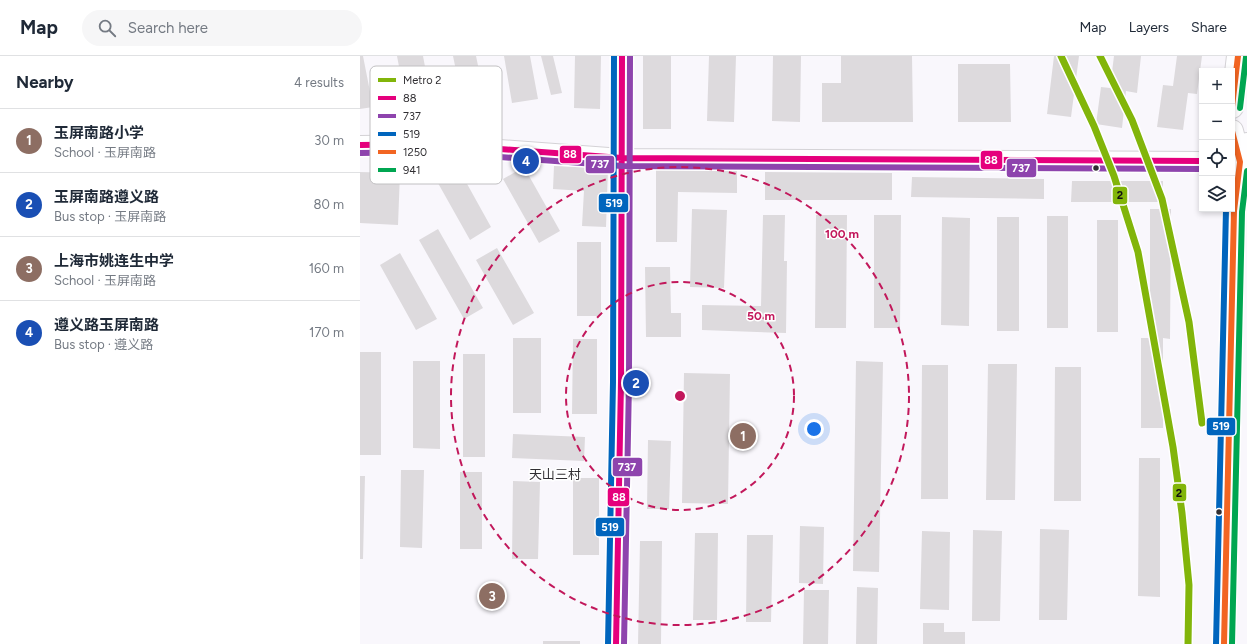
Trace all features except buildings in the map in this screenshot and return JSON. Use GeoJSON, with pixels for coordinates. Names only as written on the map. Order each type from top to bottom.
{"type":"FeatureCollection","features":[{"type":"Feature","properties":{"kind":"main road"},"geometry":{"type":"LineString","coordinates":[[1232,104],[1238,56]]}},
{"type":"Feature","properties":{"kind":"main road"},"geometry":{"type":"LineString","coordinates":[[1224,644],[1234,211],[1241,157],[1235,140]]}},
{"type":"Feature","properties":{"kind":"street"},"geometry":{"type":"LineString","coordinates":[[616,644],[621,374],[622,56]]}},
{"type":"Feature","properties":{"kind":"street"},"geometry":{"type":"LineString","coordinates":[[360,145],[370,145]]}},
{"type":"Feature","properties":{"kind":"street"},"geometry":{"type":"LineString","coordinates":[[502,149],[622,158],[1099,162],[1199,161]]}},
{"type":"Feature","properties":{"kind":"metro line","name":"2"},"geometry":{"type":"LineString","coordinates":[[1061,56],[1094,126],[1114,176],[1138,252],[1173,447],[1182,513],[1189,585],[1188,644]]}},
{"type":"Feature","properties":{"kind":"metro line","name":"2"},"geometry":{"type":"LineString","coordinates":[[1100,56],[1132,120],[1162,199],[1189,322],[1202,423]]}},
{"type":"Feature","properties":{"kind":"transit line","name":"519"},"geometry":{"type":"LineString","coordinates":[[608,644],[613,382],[614,56]]}},
{"type":"Feature","properties":{"kind":"transit line","name":"88"},"geometry":{"type":"LineString","coordinates":[[616,644],[621,382],[622,56]]}},
{"type":"Feature","properties":{"kind":"transit line","name":"737"},"geometry":{"type":"LineString","coordinates":[[624,644],[629,382],[630,56]]}},
{"type":"Feature","properties":{"kind":"transit line","name":"1250"},"geometry":{"type":"LineString","coordinates":[[1232,104],[1238,56]]}},
{"type":"Feature","properties":{"kind":"transit line","name":"941"},"geometry":{"type":"LineString","coordinates":[[1240,108],[1246,57]]}},
{"type":"Feature","properties":{"kind":"transit line","name":"1250"},"geometry":{"type":"LineString","coordinates":[[1224,644],[1234,211],[1240,162],[1234,140]]}},
{"type":"Feature","properties":{"kind":"transit line","name":"88"},"geometry":{"type":"LineString","coordinates":[[360,145],[370,145]]}},
{"type":"Feature","properties":{"kind":"transit line","name":"88"},"geometry":{"type":"LineString","coordinates":[[502,149],[622,158],[1199,161]]}},
{"type":"Feature","properties":{"kind":"transit line","name":"737"},"geometry":{"type":"LineString","coordinates":[[360,153],[370,153]]}},
{"type":"Feature","properties":{"kind":"transit line","name":"737"},"geometry":{"type":"LineString","coordinates":[[502,157],[622,166],[1199,169]]}},
{"type":"Feature","properties":{"kind":"transit line","name":"941"},"geometry":{"type":"LineString","coordinates":[[1232,644],[1242,212],[1247,171]]}},
{"type":"Feature","properties":{"kind":"transit line","name":"519"},"geometry":{"type":"LineString","coordinates":[[1216,644],[1226,212]]}},
{"type":"Feature","properties":{"kind":"place","name":"遵义路玉屏南路"},"geometry":{"type":"Point","coordinates":[526,161]}},
{"type":"Feature","properties":{"kind":"place","name":"玉屏南路遵义路"},"geometry":{"type":"Point","coordinates":[636,383]}},
{"type":"Feature","properties":{"kind":"place","name":"玉屏南路小学"},"geometry":{"type":"Point","coordinates":[743,436]}},
{"type":"Feature","properties":{"kind":"place","name":"上海市姚连生中学"},"geometry":{"type":"Point","coordinates":[492,596]}},
{"type":"Feature","properties":{"kind":"district","name":"天山三村"},"geometry":{"type":"Point","coordinates":[555,474]}}]}
